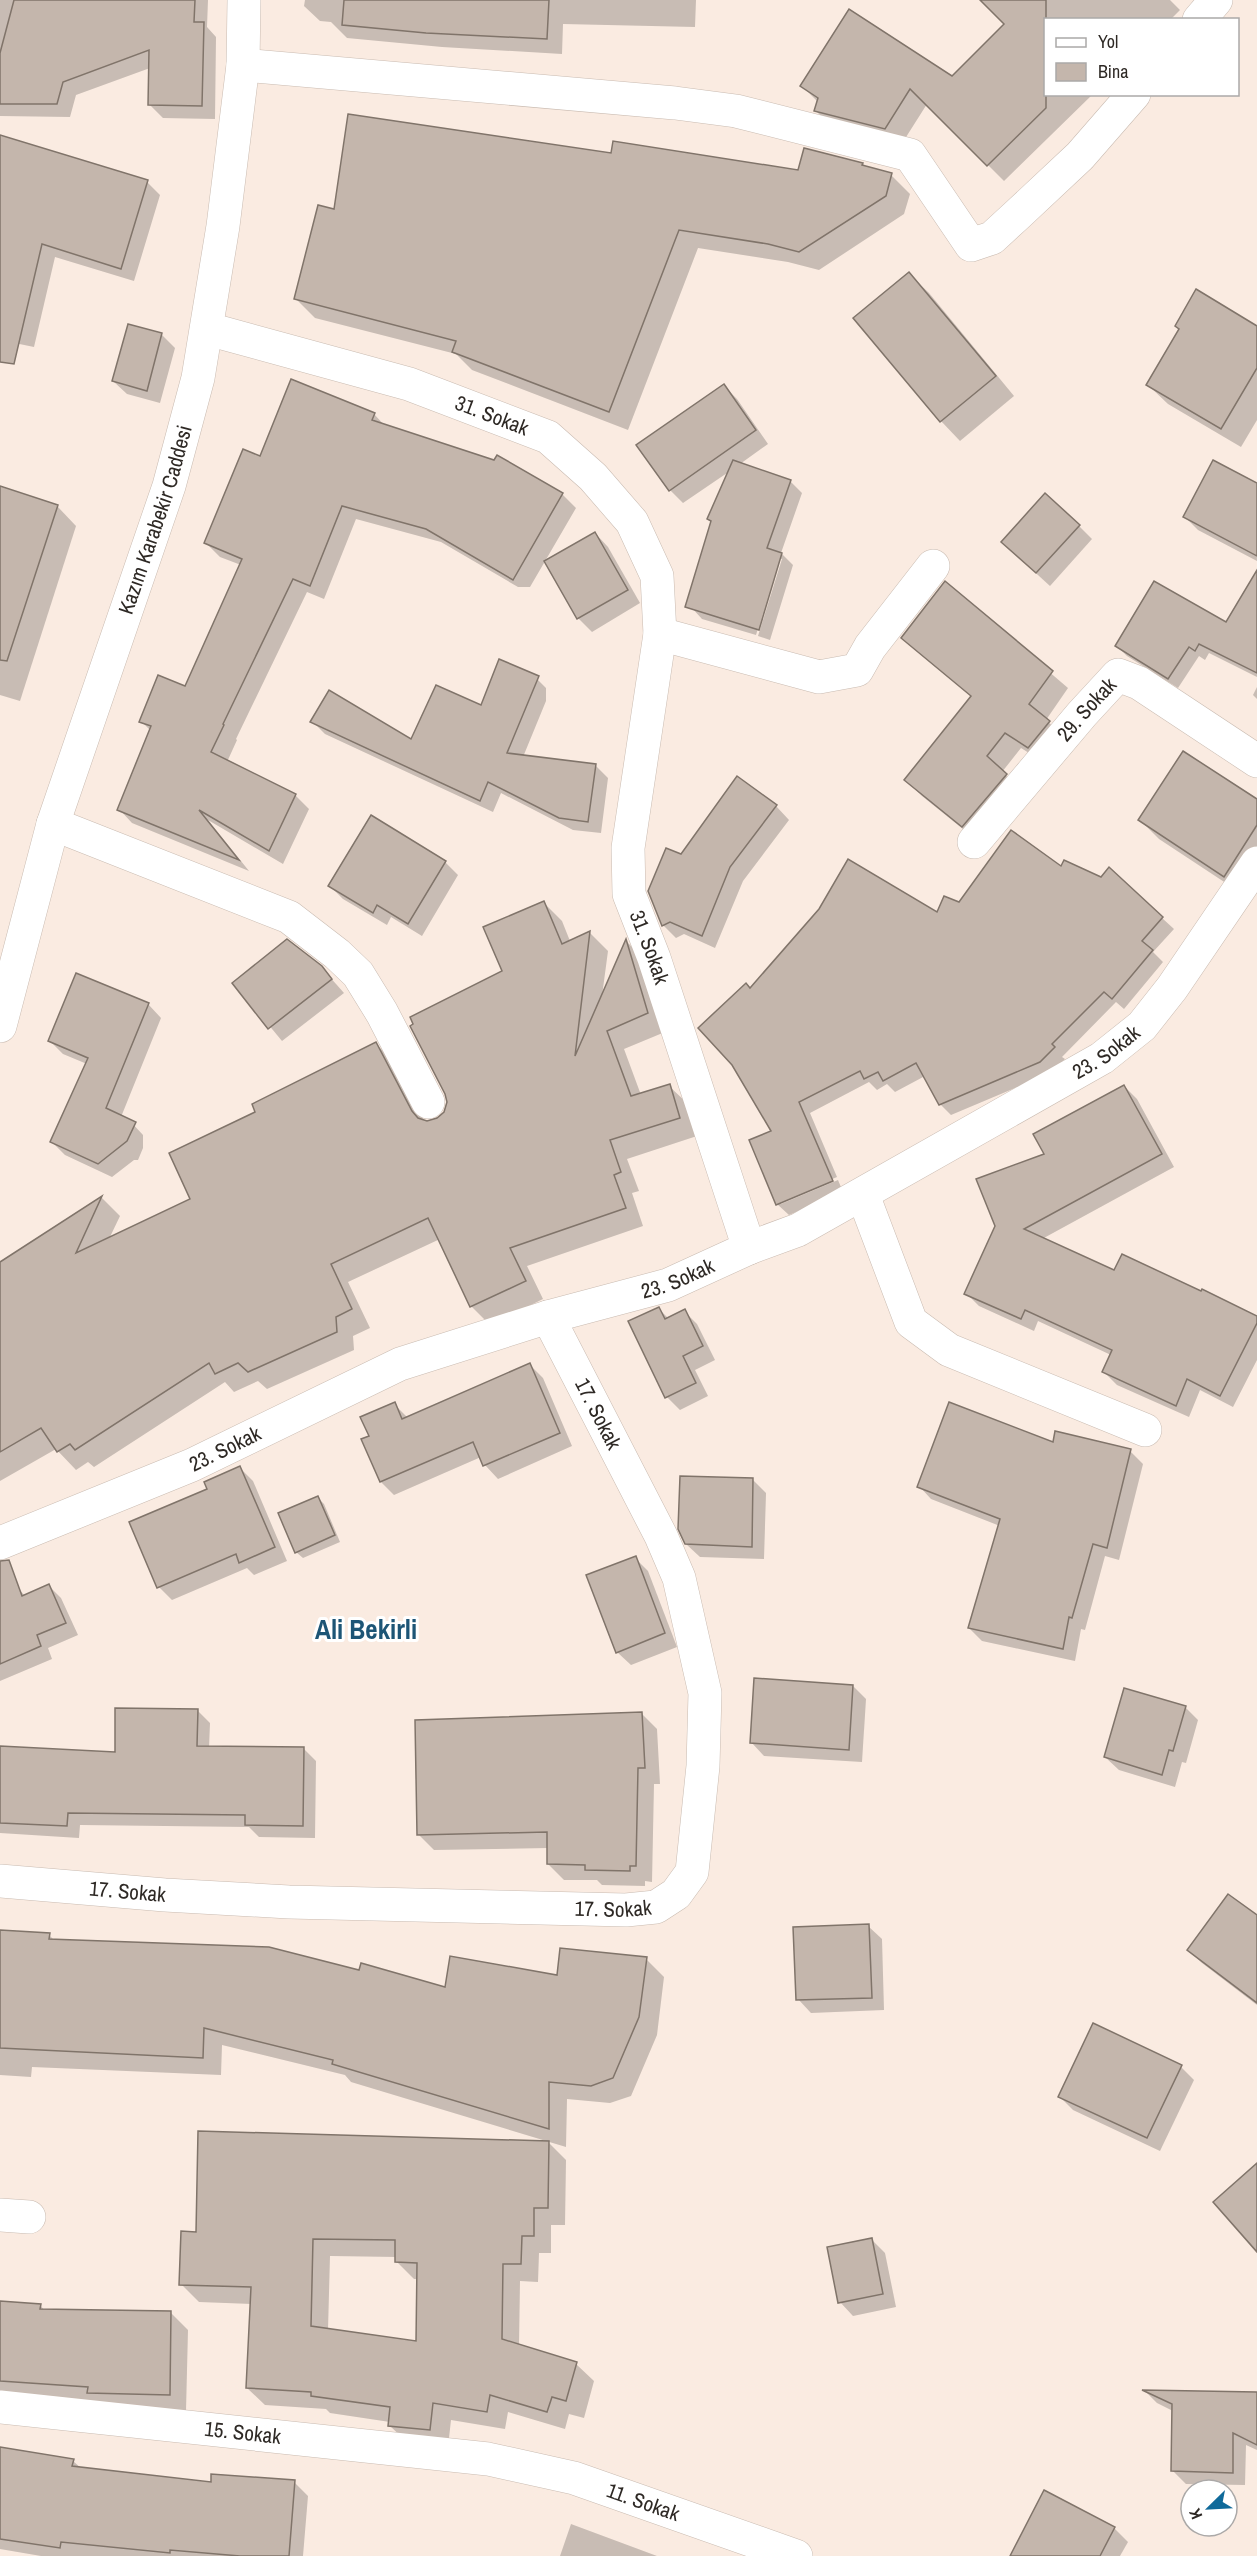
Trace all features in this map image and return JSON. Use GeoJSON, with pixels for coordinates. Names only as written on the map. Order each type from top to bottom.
{"type":"FeatureCollection","features":[{"type":"Feature","properties":{"kind":"street","name":"Kazım Karabekir Caddesi"},"geometry":{"type":"LineString","coordinates":[[0,1026],[53,824],[169,486],[198,378],[208,329],[243,65],[244,0]]}},
{"type":"Feature","properties":{"kind":"street"},"geometry":{"type":"LineString","coordinates":[[1201,18],[1216,0]]}},
{"type":"Feature","properties":{"kind":"street"},"geometry":{"type":"LineString","coordinates":[[243,65],[675,103],[736,111],[910,155],[971,245],[992,238],[1017,215],[1080,156],[1132,96]]}},
{"type":"Feature","properties":{"kind":"street","name":"31. Sokak"},"geometry":{"type":"LineString","coordinates":[[208,329],[409,384],[548,437],[593,477],[632,522],[657,576],[660,634],[628,848],[629,894],[654,958],[749,1248]]}},
{"type":"Feature","properties":{"kind":"street"},"geometry":{"type":"LineString","coordinates":[[660,634],[819,676],[856,670],[870,647],[933,566]]}},
{"type":"Feature","properties":{"kind":"street","name":"29. Sokak"},"geometry":{"type":"LineString","coordinates":[[974,842],[1118,675],[1139,683],[1257,761]]}},
{"type":"Feature","properties":{"kind":"street"},"geometry":{"type":"LineString","coordinates":[[53,824],[289,917],[337,954],[358,974],[382,1012],[428,1102]]}},
{"type":"Feature","properties":{"kind":"street","name":"23. Sokak"},"geometry":{"type":"LineString","coordinates":[[0,1543],[192,1465],[400,1364],[548,1317],[668,1285],[749,1248],[798,1230],[863,1195],[1056,1087],[1102,1058],[1142,1026],[1172,988],[1257,863]]}},
{"type":"Feature","properties":{"kind":"street"},"geometry":{"type":"LineString","coordinates":[[863,1195],[911,1322],[949,1350],[1145,1430]]}},
{"type":"Feature","properties":{"kind":"street","name":"17. Sokak"},"geometry":{"type":"LineString","coordinates":[[0,1881],[165,1895],[289,1902],[626,1910],[656,1906],[676,1894],[692,1872],[703,1766],[705,1693],[690,1619],[679,1578],[661,1536],[548,1317]]}},
{"type":"Feature","properties":{"kind":"street","name":"15. Sokak"},"geometry":{"type":"LineString","coordinates":[[0,2407],[488,2459]]}},
{"type":"Feature","properties":{"kind":"street","name":"11. Sokak"},"geometry":{"type":"LineString","coordinates":[[488,2459],[574,2478],[796,2556]]}},
{"type":"Feature","properties":{"kind":"building"},"geometry":{"type":"Polygon","coordinates":[[[14,0],[195,0],[194,22],[204,22],[202,106],[148,105],[149,50],[63,82],[57,104],[0,104],[0,53],[14,0]]]}},
{"type":"Feature","properties":{"kind":"building"},"geometry":{"type":"Polygon","coordinates":[[[344,0],[549,0],[547,39],[426,33],[342,25],[344,0]]]}},
{"type":"Feature","properties":{"kind":"building"},"geometry":{"type":"Polygon","coordinates":[[[980,0],[1046,0],[1044,96],[1046,96],[1046,108],[987,166],[910,89],[885,129],[814,111],[818,98],[800,86],[849,9],[952,76],[1004,24],[980,0]]]}},
{"type":"Feature","properties":{"kind":"building"},"geometry":{"type":"Polygon","coordinates":[[[348,114],[611,153],[613,141],[798,170],[804,148],[892,173],[886,196],[799,252],[768,244],[679,230],[609,412],[452,352],[456,341],[294,299],[318,205],[334,209],[348,114]]]}},
{"type":"Feature","properties":{"kind":"building"},"geometry":{"type":"Polygon","coordinates":[[[0,135],[148,180],[121,269],[42,244],[14,364],[0,362],[0,135]]]}},
{"type":"Feature","properties":{"kind":"building"},"geometry":{"type":"Polygon","coordinates":[[[909,272],[996,376],[940,422],[853,318],[909,272]]]}},
{"type":"Feature","properties":{"kind":"building"},"geometry":{"type":"Polygon","coordinates":[[[1196,289],[1257,326],[1257,368],[1221,429],[1146,385],[1179,329],[1175,326],[1196,289]]]}},
{"type":"Feature","properties":{"kind":"building"},"geometry":{"type":"Polygon","coordinates":[[[128,324],[162,333],[147,391],[112,381],[128,324]]]}},
{"type":"Feature","properties":{"kind":"building"},"geometry":{"type":"Polygon","coordinates":[[[291,379],[375,413],[372,420],[494,460],[497,455],[563,493],[513,580],[426,529],[342,506],[310,586],[293,579],[211,752],[296,794],[269,851],[199,810],[239,860],[117,810],[151,726],[139,722],[158,675],[185,686],[242,559],[204,543],[243,449],[260,456],[291,379]]]}},
{"type":"Feature","properties":{"kind":"building"},"geometry":{"type":"Polygon","coordinates":[[[724,384],[756,430],[669,491],[636,445],[724,384]]]}},
{"type":"Feature","properties":{"kind":"building"},"geometry":{"type":"Polygon","coordinates":[[[733,460],[791,480],[767,548],[782,553],[759,630],[685,607],[711,521],[707,519],[733,460]]]}},
{"type":"Feature","properties":{"kind":"building"},"geometry":{"type":"Polygon","coordinates":[[[1213,460],[1257,483],[1257,556],[1183,517],[1213,460]]]}},
{"type":"Feature","properties":{"kind":"building"},"geometry":{"type":"Polygon","coordinates":[[[0,486],[58,505],[7,661],[0,660],[0,486]]]}},
{"type":"Feature","properties":{"kind":"building"},"geometry":{"type":"Polygon","coordinates":[[[1045,493],[1080,525],[1036,573],[1001,542],[1045,493]]]}},
{"type":"Feature","properties":{"kind":"building"},"geometry":{"type":"Polygon","coordinates":[[[595,532],[628,590],[577,619],[544,561],[595,532]]]}},
{"type":"Feature","properties":{"kind":"building"},"geometry":{"type":"Polygon","coordinates":[[[1257,570],[1257,673],[1199,644],[1195,651],[1189,647],[1168,679],[1115,646],[1154,581],[1226,622],[1257,570]]]}},
{"type":"Feature","properties":{"kind":"building"},"geometry":{"type":"Polygon","coordinates":[[[945,581],[1053,671],[1029,704],[1050,721],[1028,748],[1005,733],[987,756],[1007,774],[962,827],[904,780],[971,696],[901,638],[945,581]]]}},
{"type":"Feature","properties":{"kind":"building"},"geometry":{"type":"Polygon","coordinates":[[[499,659],[539,676],[507,753],[596,764],[588,822],[559,818],[488,782],[480,801],[310,722],[329,690],[411,739],[436,685],[481,705],[499,659]]]}},
{"type":"Feature","properties":{"kind":"building"},"geometry":{"type":"Polygon","coordinates":[[[1183,751],[1257,799],[1257,825],[1224,877],[1138,820],[1183,751]]]}},
{"type":"Feature","properties":{"kind":"building"},"geometry":{"type":"Polygon","coordinates":[[[737,776],[777,805],[730,867],[702,936],[670,922],[662,926],[648,891],[666,848],[681,854],[737,776]]]}},
{"type":"Feature","properties":{"kind":"building"},"geometry":{"type":"Polygon","coordinates":[[[371,815],[446,861],[408,924],[377,905],[373,913],[328,886],[371,815]]]}},
{"type":"Feature","properties":{"kind":"building"},"geometry":{"type":"Polygon","coordinates":[[[1011,830],[1061,866],[1064,860],[1101,877],[1109,867],[1163,917],[1142,941],[1153,950],[1112,999],[1104,992],[1052,1044],[1055,1047],[1040,1062],[939,1105],[916,1063],[883,1081],[878,1072],[864,1079],[860,1071],[799,1102],[833,1181],[776,1205],[749,1140],[771,1131],[732,1065],[698,1028],[746,983],[750,988],[819,909],[848,859],[937,912],[944,896],[959,902],[1011,830]]]}},
{"type":"Feature","properties":{"kind":"building"},"geometry":{"type":"Polygon","coordinates":[[[544,901],[562,944],[590,931],[575,1056],[626,939],[648,1013],[607,1031],[631,1096],[670,1084],[680,1118],[610,1140],[621,1172],[614,1175],[626,1208],[510,1248],[526,1281],[470,1307],[428,1218],[331,1264],[352,1309],[336,1317],[337,1332],[248,1372],[238,1363],[215,1374],[209,1363],[75,1450],[70,1444],[57,1452],[41,1428],[0,1452],[0,1262],[102,1196],[76,1253],[190,1199],[169,1153],[255,1112],[252,1104],[376,1042],[412,1111],[418,1118],[427,1121],[437,1118],[444,1112],[447,1102],[445,1094],[410,1026],[413,1024],[410,1017],[502,971],[483,927],[544,901]]]}},
{"type":"Feature","properties":{"kind":"building"},"geometry":{"type":"Polygon","coordinates":[[[287,939],[322,966],[332,979],[268,1029],[232,983],[287,939]]]}},
{"type":"Feature","properties":{"kind":"building"},"geometry":{"type":"Polygon","coordinates":[[[76,973],[149,1003],[106,1108],[136,1122],[127,1141],[98,1164],[50,1142],[88,1058],[48,1041],[76,973]]]}},
{"type":"Feature","properties":{"kind":"building"},"geometry":{"type":"Polygon","coordinates":[[[1124,1085],[1162,1154],[1024,1229],[1114,1270],[1122,1254],[1257,1316],[1257,1323],[1220,1396],[1187,1379],[1176,1406],[1102,1372],[1112,1350],[1025,1310],[1021,1319],[964,1294],[995,1226],[976,1179],[1044,1154],[1033,1134],[1124,1085]]]}},
{"type":"Feature","properties":{"kind":"building"},"geometry":{"type":"Polygon","coordinates":[[[659,1307],[665,1319],[685,1309],[703,1346],[683,1356],[696,1383],[665,1398],[628,1321],[659,1307]]]}},
{"type":"Feature","properties":{"kind":"building"},"geometry":{"type":"Polygon","coordinates":[[[530,1363],[560,1433],[483,1466],[473,1442],[380,1482],[361,1439],[369,1436],[360,1417],[395,1402],[402,1419],[530,1363]]]}},
{"type":"Feature","properties":{"kind":"building"},"geometry":{"type":"Polygon","coordinates":[[[949,1402],[1053,1442],[1055,1431],[1131,1449],[1107,1548],[1093,1544],[1072,1618],[1069,1617],[1063,1649],[968,1628],[1000,1519],[917,1487],[949,1402]]]}},
{"type":"Feature","properties":{"kind":"building"},"geometry":{"type":"Polygon","coordinates":[[[240,1466],[275,1547],[239,1563],[236,1554],[157,1588],[129,1522],[207,1489],[204,1482],[240,1466]]]}},
{"type":"Feature","properties":{"kind":"building"},"geometry":{"type":"Polygon","coordinates":[[[680,1476],[753,1478],[752,1547],[685,1544],[678,1529],[680,1476]]]}},
{"type":"Feature","properties":{"kind":"building"},"geometry":{"type":"Polygon","coordinates":[[[318,1496],[335,1535],[295,1553],[278,1513],[318,1496]]]}},
{"type":"Feature","properties":{"kind":"building"},"geometry":{"type":"Polygon","coordinates":[[[636,1556],[665,1633],[616,1653],[586,1575],[636,1556]]]}},
{"type":"Feature","properties":{"kind":"building"},"geometry":{"type":"Polygon","coordinates":[[[9,1560],[22,1596],[49,1584],[66,1623],[37,1635],[41,1646],[0,1664],[0,1561],[9,1560]]]}},
{"type":"Feature","properties":{"kind":"building"},"geometry":{"type":"Polygon","coordinates":[[[754,1678],[853,1685],[849,1750],[750,1743],[754,1678]]]}},
{"type":"Feature","properties":{"kind":"building"},"geometry":{"type":"Polygon","coordinates":[[[1124,1688],[1186,1706],[1173,1751],[1169,1750],[1162,1775],[1104,1757],[1124,1688]]]}},
{"type":"Feature","properties":{"kind":"building"},"geometry":{"type":"Polygon","coordinates":[[[115,1708],[198,1709],[197,1746],[304,1747],[303,1826],[245,1825],[245,1815],[68,1813],[67,1826],[0,1823],[0,1746],[115,1752],[115,1708]]]}},
{"type":"Feature","properties":{"kind":"building"},"geometry":{"type":"Polygon","coordinates":[[[642,1712],[645,1768],[638,1768],[636,1866],[630,1866],[630,1871],[585,1870],[585,1865],[547,1864],[547,1832],[417,1835],[415,1720],[642,1712]]]}},
{"type":"Feature","properties":{"kind":"building"},"geometry":{"type":"Polygon","coordinates":[[[1228,1894],[1257,1915],[1257,2003],[1187,1950],[1228,1894]]]}},
{"type":"Feature","properties":{"kind":"building"},"geometry":{"type":"Polygon","coordinates":[[[869,1924],[872,1998],[796,2000],[793,1927],[869,1924]]]}},
{"type":"Feature","properties":{"kind":"building"},"geometry":{"type":"Polygon","coordinates":[[[0,1930],[50,1933],[49,1939],[269,1947],[359,1970],[361,1963],[445,1987],[450,1956],[557,1975],[560,1948],[647,1957],[639,2017],[613,2078],[591,2086],[549,2082],[549,2129],[332,2064],[333,2060],[204,2028],[203,2058],[0,2048],[0,1930]]]}},
{"type":"Feature","properties":{"kind":"building"},"geometry":{"type":"Polygon","coordinates":[[[1093,2023],[1182,2065],[1147,2138],[1058,2097],[1093,2023]]]}},
{"type":"Feature","properties":{"kind":"building"},"geometry":{"type":"Polygon","coordinates":[[[198,2131],[549,2141],[548,2208],[534,2208],[534,2236],[522,2236],[521,2264],[503,2264],[502,2339],[577,2362],[566,2401],[552,2397],[547,2412],[490,2395],[487,2412],[433,2403],[430,2430],[388,2426],[390,2407],[311,2396],[311,2392],[246,2388],[251,2287],[179,2285],[181,2231],[196,2232],[198,2131]],[[313,2239],[311,2326],[416,2341],[417,2263],[395,2262],[395,2240],[313,2239]]]}},
{"type":"Feature","properties":{"kind":"building"},"geometry":{"type":"Polygon","coordinates":[[[1257,2163],[1257,2252],[1213,2202],[1257,2163]]]}},
{"type":"Feature","properties":{"kind":"building"},"geometry":{"type":"Polygon","coordinates":[[[872,2238],[883,2294],[838,2303],[827,2247],[872,2238]]]}},
{"type":"Feature","properties":{"kind":"building"},"geometry":{"type":"Polygon","coordinates":[[[0,2301],[41,2304],[40,2309],[171,2311],[170,2395],[87,2393],[88,2387],[0,2381],[0,2301]]]}},
{"type":"Feature","properties":{"kind":"building"},"geometry":{"type":"Polygon","coordinates":[[[1142,2390],[1257,2392],[1257,2445],[1233,2433],[1233,2473],[1171,2471],[1172,2404],[1142,2390]]]}},
{"type":"Feature","properties":{"kind":"building"},"geometry":{"type":"Polygon","coordinates":[[[0,2447],[74,2459],[72,2466],[211,2482],[211,2474],[295,2480],[289,2556],[240,2556],[170,2550],[170,2553],[61,2542],[60,2548],[0,2539],[0,2447]]]}},
{"type":"Feature","properties":{"kind":"building"},"geometry":{"type":"Polygon","coordinates":[[[1044,2490],[1115,2527],[1100,2556],[1010,2556],[1044,2490]]]}},
{"type":"Feature","properties":{"kind":"district","name":"Ali Bekirli"},"geometry":{"type":"Point","coordinates":[366,1630]}}]}
